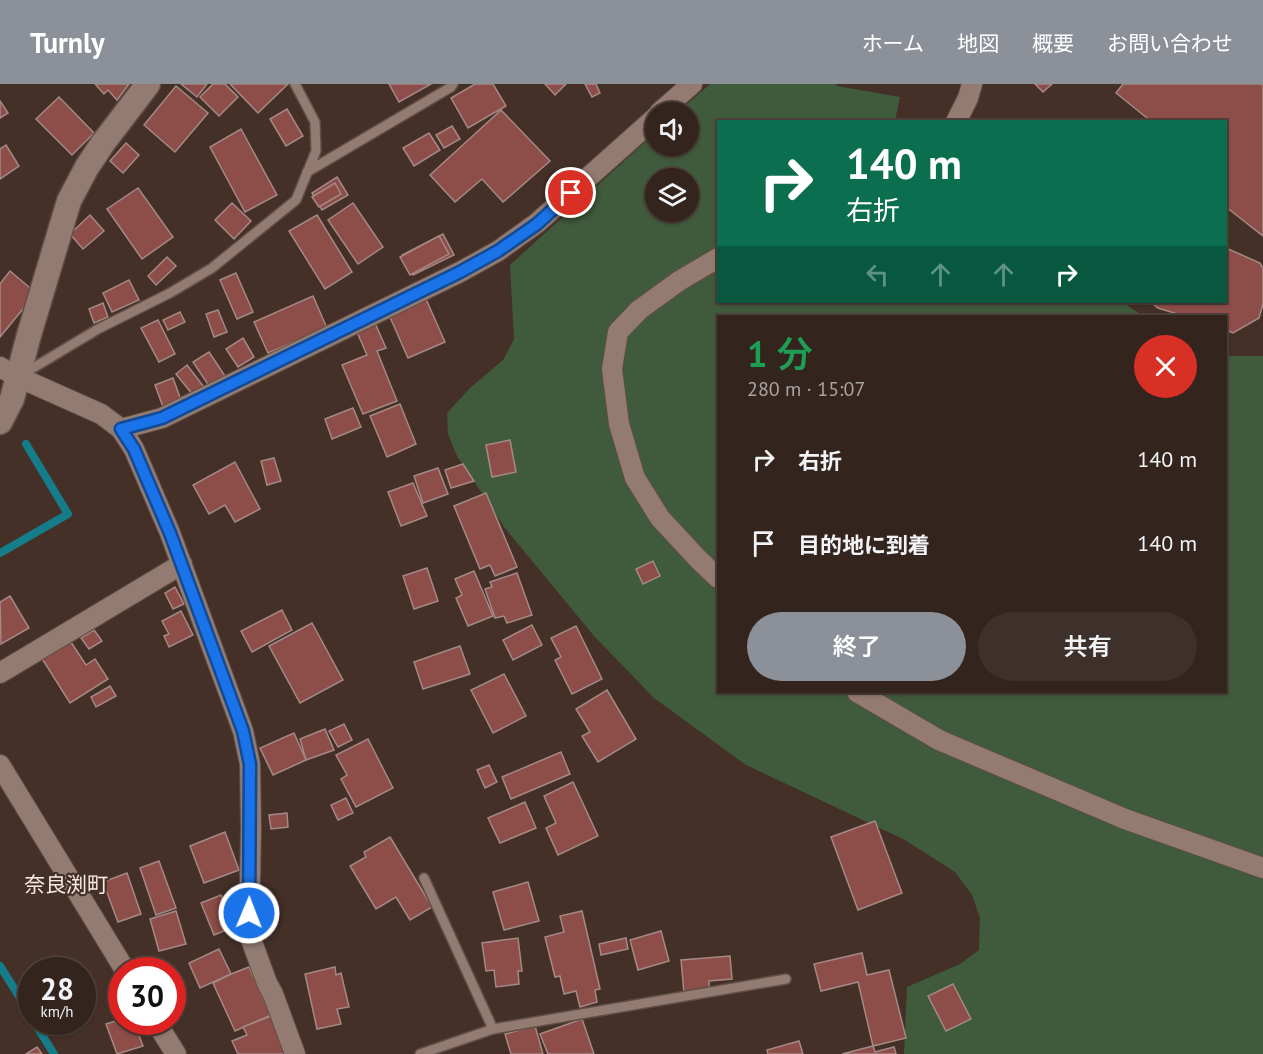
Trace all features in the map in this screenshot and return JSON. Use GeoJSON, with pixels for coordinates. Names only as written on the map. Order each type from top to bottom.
{"type":"FeatureCollection","features":[{"type":"Feature","properties":{"kind":"street"},"geometry":{"type":"LineString","coordinates":[[0,422],[12,399],[9,372],[29,335],[69,201],[103,143],[148,84]]}},
{"type":"Feature","properties":{"kind":"street"},"geometry":{"type":"LineString","coordinates":[[671,102],[692,84]]}},
{"type":"Feature","properties":{"kind":"street"},"geometry":{"type":"LineString","coordinates":[[957,120],[972,84]]}},
{"type":"Feature","properties":{"kind":"street"},"geometry":{"type":"LineString","coordinates":[[121,429],[162,418],[460,272],[498,251],[537,224],[645,127]]}},
{"type":"Feature","properties":{"kind":"street"},"geometry":{"type":"LineString","coordinates":[[717,259],[639,310],[618,332],[612,369],[619,424],[635,478],[660,518],[717,577]]}},
{"type":"Feature","properties":{"kind":"street"},"geometry":{"type":"LineString","coordinates":[[9,372],[101,414],[121,429],[134,449],[170,533],[243,731],[250,764],[249,934],[295,1054]]}},
{"type":"Feature","properties":{"kind":"street"},"geometry":{"type":"LineString","coordinates":[[0,673],[182,564]]}},
{"type":"Feature","properties":{"kind":"street"},"geometry":{"type":"LineString","coordinates":[[859,693],[950,745],[1125,819],[1263,868]]}},
{"type":"Feature","properties":{"kind":"street"},"geometry":{"type":"LineString","coordinates":[[0,765],[117,957]]}},
{"type":"Feature","properties":{"kind":"street"},"geometry":{"type":"LineString","coordinates":[[164,1035],[176,1054]]}},
{"type":"Feature","properties":{"kind":"lane"},"geometry":{"type":"LineString","coordinates":[[9,372],[170,293],[212,268],[296,200],[316,151],[315,122],[295,84]]}},
{"type":"Feature","properties":{"kind":"lane"},"geometry":{"type":"LineString","coordinates":[[307,172],[453,84]]}},
{"type":"Feature","properties":{"kind":"lane"},"geometry":{"type":"LineString","coordinates":[[424,878],[493,1029]]}},
{"type":"Feature","properties":{"kind":"lane"},"geometry":{"type":"LineString","coordinates":[[420,1054],[493,1029],[786,979]]}},
{"type":"Feature","properties":{"kind":"green space"},"geometry":{"type":"Polygon","coordinates":[[[710,84],[836,84],[900,97],[895,120],[717,120],[717,303],[1124,303],[1142,315],[717,315],[717,693],[1227,693],[1227,356],[1263,356],[1263,1054],[904,1054],[907,987],[960,964],[979,950],[980,918],[972,895],[955,872],[905,840],[746,765],[654,698],[594,636],[505,528],[457,456],[448,434],[447,413],[470,388],[503,360],[514,339],[510,265],[645,142],[645,156],[699,156],[699,102],[689,102],[710,84]]]}},
{"type":"Feature","properties":{"kind":"building"},"geometry":{"type":"Polygon","coordinates":[[[95,84],[129,84],[117,100],[108,90],[104,94],[95,84]]]}},
{"type":"Feature","properties":{"kind":"building"},"geometry":{"type":"Polygon","coordinates":[[[181,84],[207,84],[197,97],[181,84]]]}},
{"type":"Feature","properties":{"kind":"building"},"geometry":{"type":"Polygon","coordinates":[[[213,84],[225,84],[238,97],[219,116],[200,97],[213,84]]]}},
{"type":"Feature","properties":{"kind":"building"},"geometry":{"type":"Polygon","coordinates":[[[230,84],[288,84],[258,113],[230,84]]]}},
{"type":"Feature","properties":{"kind":"building"},"geometry":{"type":"Polygon","coordinates":[[[389,84],[431,84],[399,102],[389,84]]]}},
{"type":"Feature","properties":{"kind":"building"},"geometry":{"type":"Polygon","coordinates":[[[475,84],[493,84],[506,106],[468,128],[451,98],[475,84]]]}},
{"type":"Feature","properties":{"kind":"building"},"geometry":{"type":"Polygon","coordinates":[[[545,84],[566,84],[555,95],[545,84]]]}},
{"type":"Feature","properties":{"kind":"building"},"geometry":{"type":"Polygon","coordinates":[[[585,84],[596,84],[600,93],[592,97],[585,84]]]}},
{"type":"Feature","properties":{"kind":"building"},"geometry":{"type":"Polygon","coordinates":[[[1035,84],[1052,84],[1043,92],[1035,84]]]}},
{"type":"Feature","properties":{"kind":"building"},"geometry":{"type":"Polygon","coordinates":[[[1123,84],[1263,84],[1263,236],[1227,208],[1227,120],[1150,120],[1116,93],[1123,84]]]}},
{"type":"Feature","properties":{"kind":"building"},"geometry":{"type":"Polygon","coordinates":[[[176,86],[208,113],[175,152],[144,125],[176,86]]]}},
{"type":"Feature","properties":{"kind":"building"},"geometry":{"type":"Polygon","coordinates":[[[59,97],[94,133],[72,155],[36,119],[59,97]]]}},
{"type":"Feature","properties":{"kind":"building"},"geometry":{"type":"Polygon","coordinates":[[[0,101],[8,113],[0,118],[0,101]]]}},
{"type":"Feature","properties":{"kind":"building"},"geometry":{"type":"Polygon","coordinates":[[[287,109],[303,136],[286,146],[270,119],[287,109]]]}},
{"type":"Feature","properties":{"kind":"building"},"geometry":{"type":"Polygon","coordinates":[[[501,110],[550,161],[503,202],[482,179],[455,202],[430,175],[501,110]]]}},
{"type":"Feature","properties":{"kind":"building"},"geometry":{"type":"Polygon","coordinates":[[[452,126],[460,139],[444,148],[436,135],[452,126]]]}},
{"type":"Feature","properties":{"kind":"building"},"geometry":{"type":"Polygon","coordinates":[[[241,129],[277,195],[245,212],[210,147],[241,129]]]}},
{"type":"Feature","properties":{"kind":"building"},"geometry":{"type":"Polygon","coordinates":[[[429,133],[440,150],[414,166],[403,148],[429,133]]]}},
{"type":"Feature","properties":{"kind":"building"},"geometry":{"type":"Polygon","coordinates":[[[126,143],[139,155],[123,173],[110,161],[126,143]]]}},
{"type":"Feature","properties":{"kind":"building"},"geometry":{"type":"Polygon","coordinates":[[[6,145],[19,166],[0,179],[0,149],[6,145]]]}},
{"type":"Feature","properties":{"kind":"building"},"geometry":{"type":"Polygon","coordinates":[[[337,177],[348,195],[322,210],[312,193],[337,177]]]}},
{"type":"Feature","properties":{"kind":"building"},"geometry":{"type":"Polygon","coordinates":[[[335,183],[341,194],[319,207],[312,197],[335,183]]]}},
{"type":"Feature","properties":{"kind":"building"},"geometry":{"type":"Polygon","coordinates":[[[138,188],[173,237],[142,259],[107,209],[138,188]]]}},
{"type":"Feature","properties":{"kind":"building"},"geometry":{"type":"Polygon","coordinates":[[[232,203],[251,221],[234,239],[215,220],[232,203]]]}},
{"type":"Feature","properties":{"kind":"building"},"geometry":{"type":"Polygon","coordinates":[[[353,203],[383,247],[358,264],[328,220],[353,203]]]}},
{"type":"Feature","properties":{"kind":"building"},"geometry":{"type":"Polygon","coordinates":[[[90,215],[104,231],[83,249],[70,234],[90,215]]]}},
{"type":"Feature","properties":{"kind":"building"},"geometry":{"type":"Polygon","coordinates":[[[317,215],[352,272],[325,289],[289,231],[317,215]]]}},
{"type":"Feature","properties":{"kind":"building"},"geometry":{"type":"Polygon","coordinates":[[[443,234],[454,255],[413,275],[402,255],[443,234]]]}},
{"type":"Feature","properties":{"kind":"building"},"geometry":{"type":"Polygon","coordinates":[[[439,236],[449,254],[410,275],[400,257],[439,236]]]}},
{"type":"Feature","properties":{"kind":"building"},"geometry":{"type":"Polygon","coordinates":[[[1227,248],[1260,263],[1263,268],[1263,304],[1259,318],[1233,333],[1227,330],[1227,315],[1181,315],[1158,308],[1152,303],[1227,303],[1227,248]]]}},
{"type":"Feature","properties":{"kind":"building"},"geometry":{"type":"Polygon","coordinates":[[[167,257],[176,266],[156,285],[148,276],[167,257]]]}},
{"type":"Feature","properties":{"kind":"building"},"geometry":{"type":"Polygon","coordinates":[[[10,271],[36,293],[0,337],[0,284],[10,271]]]}},
{"type":"Feature","properties":{"kind":"building"},"geometry":{"type":"Polygon","coordinates":[[[236,273],[253,312],[237,319],[220,280],[236,273]]]}},
{"type":"Feature","properties":{"kind":"building"},"geometry":{"type":"Polygon","coordinates":[[[129,280],[139,300],[112,312],[103,293],[129,280]]]}},
{"type":"Feature","properties":{"kind":"building"},"geometry":{"type":"Polygon","coordinates":[[[313,296],[327,328],[268,353],[254,322],[313,296]]]}},
{"type":"Feature","properties":{"kind":"building"},"geometry":{"type":"Polygon","coordinates":[[[426,299],[445,342],[408,358],[389,315],[426,299]]]}},
{"type":"Feature","properties":{"kind":"building"},"geometry":{"type":"Polygon","coordinates":[[[103,303],[108,317],[94,323],[89,309],[103,303]]]}},
{"type":"Feature","properties":{"kind":"building"},"geometry":{"type":"Polygon","coordinates":[[[218,310],[227,332],[214,337],[206,314],[218,310]]]}},
{"type":"Feature","properties":{"kind":"building"},"geometry":{"type":"Polygon","coordinates":[[[180,312],[185,322],[168,330],[163,320],[180,312]]]}},
{"type":"Feature","properties":{"kind":"building"},"geometry":{"type":"Polygon","coordinates":[[[158,320],[175,354],[159,362],[141,328],[158,320]]]}},
{"type":"Feature","properties":{"kind":"building"},"geometry":{"type":"Polygon","coordinates":[[[375,323],[386,348],[377,351],[397,401],[363,414],[342,365],[367,355],[356,330],[375,323]]]}},
{"type":"Feature","properties":{"kind":"building"},"geometry":{"type":"Polygon","coordinates":[[[243,338],[254,357],[238,367],[226,349],[243,338]]]}},
{"type":"Feature","properties":{"kind":"building"},"geometry":{"type":"Polygon","coordinates":[[[209,352],[225,376],[209,386],[193,362],[209,352]]]}},
{"type":"Feature","properties":{"kind":"building"},"geometry":{"type":"Polygon","coordinates":[[[187,365],[204,387],[193,395],[176,374],[187,365]]]}},
{"type":"Feature","properties":{"kind":"building"},"geometry":{"type":"Polygon","coordinates":[[[173,378],[181,400],[163,407],[155,385],[173,378]]]}},
{"type":"Feature","properties":{"kind":"building"},"geometry":{"type":"Polygon","coordinates":[[[400,404],[416,444],[387,457],[370,416],[400,404]]]}},
{"type":"Feature","properties":{"kind":"building"},"geometry":{"type":"Polygon","coordinates":[[[353,408],[361,427],[332,439],[325,419],[353,408]]]}},
{"type":"Feature","properties":{"kind":"building"},"geometry":{"type":"Polygon","coordinates":[[[510,440],[516,472],[492,477],[486,445],[510,440]]]}},
{"type":"Feature","properties":{"kind":"building"},"geometry":{"type":"Polygon","coordinates":[[[274,458],[281,481],[267,485],[261,461],[274,458]]]}},
{"type":"Feature","properties":{"kind":"building"},"geometry":{"type":"Polygon","coordinates":[[[235,462],[260,509],[235,522],[225,505],[209,514],[193,485],[235,462]]]}},
{"type":"Feature","properties":{"kind":"building"},"geometry":{"type":"Polygon","coordinates":[[[463,464],[474,481],[451,488],[445,470],[463,464]]]}},
{"type":"Feature","properties":{"kind":"building"},"geometry":{"type":"Polygon","coordinates":[[[438,468],[448,494],[423,503],[414,476],[438,468]]]}},
{"type":"Feature","properties":{"kind":"building"},"geometry":{"type":"Polygon","coordinates":[[[413,483],[427,516],[401,526],[388,492],[413,483]]]}},
{"type":"Feature","properties":{"kind":"building"},"geometry":{"type":"Polygon","coordinates":[[[486,493],[517,567],[495,576],[490,565],[480,569],[454,506],[486,493]]]}},
{"type":"Feature","properties":{"kind":"building"},"geometry":{"type":"Polygon","coordinates":[[[653,561],[660,576],[643,584],[636,569],[653,561]]]}},
{"type":"Feature","properties":{"kind":"building"},"geometry":{"type":"Polygon","coordinates":[[[427,568],[438,601],[414,609],[403,576],[427,568]]]}},
{"type":"Feature","properties":{"kind":"building"},"geometry":{"type":"Polygon","coordinates":[[[474,571],[493,616],[468,626],[456,598],[462,595],[455,579],[474,571]]]}},
{"type":"Feature","properties":{"kind":"building"},"geometry":{"type":"Polygon","coordinates":[[[517,573],[532,615],[507,623],[504,616],[495,618],[485,589],[492,587],[490,582],[517,573]]]}},
{"type":"Feature","properties":{"kind":"building"},"geometry":{"type":"Polygon","coordinates":[[[175,587],[184,604],[173,609],[165,593],[175,587]]]}},
{"type":"Feature","properties":{"kind":"building"},"geometry":{"type":"Polygon","coordinates":[[[10,596],[29,628],[1,644],[0,602],[10,596]]]}},
{"type":"Feature","properties":{"kind":"building"},"geometry":{"type":"Polygon","coordinates":[[[282,610],[292,630],[252,652],[241,631],[282,610]]]}},
{"type":"Feature","properties":{"kind":"building"},"geometry":{"type":"Polygon","coordinates":[[[181,611],[193,635],[169,647],[164,636],[169,634],[162,621],[181,611]]]}},
{"type":"Feature","properties":{"kind":"building"},"geometry":{"type":"Polygon","coordinates":[[[312,623],[343,680],[300,703],[269,646],[312,623]]]}},
{"type":"Feature","properties":{"kind":"building"},"geometry":{"type":"Polygon","coordinates":[[[532,625],[542,645],[513,660],[503,640],[532,625]]]}},
{"type":"Feature","properties":{"kind":"building"},"geometry":{"type":"Polygon","coordinates":[[[576,626],[602,679],[572,694],[555,660],[561,657],[551,638],[576,626]]]}},
{"type":"Feature","properties":{"kind":"building"},"geometry":{"type":"Polygon","coordinates":[[[94,630],[102,641],[89,649],[81,638],[94,630]]]}},
{"type":"Feature","properties":{"kind":"building"},"geometry":{"type":"Polygon","coordinates":[[[69,639],[86,665],[95,659],[108,679],[70,703],[41,657],[69,639]]]}},
{"type":"Feature","properties":{"kind":"building"},"geometry":{"type":"Polygon","coordinates":[[[460,646],[470,674],[423,689],[414,662],[460,646]]]}},
{"type":"Feature","properties":{"kind":"building"},"geometry":{"type":"Polygon","coordinates":[[[504,674],[526,716],[493,733],[471,690],[504,674]]]}},
{"type":"Feature","properties":{"kind":"building"},"geometry":{"type":"Polygon","coordinates":[[[110,686],[116,696],[96,707],[91,697],[110,686]]]}},
{"type":"Feature","properties":{"kind":"building"},"geometry":{"type":"Polygon","coordinates":[[[607,690],[636,739],[598,762],[582,736],[590,732],[576,709],[607,690]]]}},
{"type":"Feature","properties":{"kind":"building"},"geometry":{"type":"Polygon","coordinates":[[[344,724],[352,740],[338,747],[329,731],[344,724]]]}},
{"type":"Feature","properties":{"kind":"building"},"geometry":{"type":"Polygon","coordinates":[[[325,729],[334,750],[306,760],[300,739],[325,729]]]}},
{"type":"Feature","properties":{"kind":"building"},"geometry":{"type":"Polygon","coordinates":[[[294,733],[306,760],[273,775],[260,748],[294,733]]]}},
{"type":"Feature","properties":{"kind":"building"},"geometry":{"type":"Polygon","coordinates":[[[368,739],[393,788],[356,807],[341,779],[347,775],[336,755],[368,739]]]}},
{"type":"Feature","properties":{"kind":"building"},"geometry":{"type":"Polygon","coordinates":[[[561,752],[570,774],[511,799],[502,777],[561,752]]]}},
{"type":"Feature","properties":{"kind":"building"},"geometry":{"type":"Polygon","coordinates":[[[489,765],[497,782],[485,788],[477,770],[489,765]]]}},
{"type":"Feature","properties":{"kind":"building"},"geometry":{"type":"Polygon","coordinates":[[[573,782],[598,836],[558,855],[546,828],[556,823],[544,796],[573,782]]]}},
{"type":"Feature","properties":{"kind":"building"},"geometry":{"type":"Polygon","coordinates":[[[346,798],[353,813],[338,820],[331,805],[346,798]]]}},
{"type":"Feature","properties":{"kind":"building"},"geometry":{"type":"Polygon","coordinates":[[[525,802],[536,828],[500,843],[488,818],[525,802]]]}},
{"type":"Feature","properties":{"kind":"building"},"geometry":{"type":"Polygon","coordinates":[[[287,813],[288,827],[271,829],[269,815],[287,813]]]}},
{"type":"Feature","properties":{"kind":"building"},"geometry":{"type":"Polygon","coordinates":[[[875,821],[902,893],[858,910],[831,837],[875,821]]]}},
{"type":"Feature","properties":{"kind":"building"},"geometry":{"type":"Polygon","coordinates":[[[225,832],[239,870],[204,883],[190,846],[225,832]]]}},
{"type":"Feature","properties":{"kind":"building"},"geometry":{"type":"Polygon","coordinates":[[[390,837],[432,907],[410,920],[396,897],[376,909],[350,866],[366,857],[364,852],[390,837]]]}},
{"type":"Feature","properties":{"kind":"building"},"geometry":{"type":"Polygon","coordinates":[[[159,861],[176,908],[156,915],[140,868],[159,861]]]}},
{"type":"Feature","properties":{"kind":"building"},"geometry":{"type":"Polygon","coordinates":[[[127,873],[141,914],[118,922],[103,882],[127,873]]]}},
{"type":"Feature","properties":{"kind":"building"},"geometry":{"type":"Polygon","coordinates":[[[528,882],[539,921],[504,930],[493,892],[528,882]]]}},
{"type":"Feature","properties":{"kind":"building"},"geometry":{"type":"Polygon","coordinates":[[[221,895],[234,927],[214,935],[201,903],[221,895]]]}},
{"type":"Feature","properties":{"kind":"building"},"geometry":{"type":"Polygon","coordinates":[[[176,911],[186,944],[159,951],[150,919],[176,911]]]}},
{"type":"Feature","properties":{"kind":"building"},"geometry":{"type":"Polygon","coordinates":[[[582,911],[600,989],[595,990],[597,1002],[580,1007],[576,991],[564,994],[560,976],[555,977],[545,937],[564,932],[560,916],[582,911]]]}},
{"type":"Feature","properties":{"kind":"building"},"geometry":{"type":"Polygon","coordinates":[[[661,931],[669,961],[638,970],[630,940],[661,931]]]}},
{"type":"Feature","properties":{"kind":"building"},"geometry":{"type":"Polygon","coordinates":[[[518,938],[522,971],[518,971],[519,984],[496,987],[494,970],[486,971],[482,943],[518,938]]]}},
{"type":"Feature","properties":{"kind":"building"},"geometry":{"type":"Polygon","coordinates":[[[626,938],[628,949],[601,955],[599,944],[626,938]]]}},
{"type":"Feature","properties":{"kind":"building"},"geometry":{"type":"Polygon","coordinates":[[[219,949],[231,974],[200,988],[189,963],[219,949]]]}},
{"type":"Feature","properties":{"kind":"building"},"geometry":{"type":"Polygon","coordinates":[[[862,953],[867,975],[889,970],[906,1038],[873,1046],[858,982],[821,991],[814,964],[862,953]]]}},
{"type":"Feature","properties":{"kind":"building"},"geometry":{"type":"Polygon","coordinates":[[[730,956],[732,979],[709,981],[709,991],[684,993],[681,960],[730,956]]]}},
{"type":"Feature","properties":{"kind":"building"},"geometry":{"type":"Polygon","coordinates":[[[249,967],[271,1015],[235,1031],[213,983],[249,967]]]}},
{"type":"Feature","properties":{"kind":"building"},"geometry":{"type":"Polygon","coordinates":[[[335,967],[336,975],[341,973],[349,1007],[337,1009],[341,1024],[317,1029],[305,974],[335,967]]]}},
{"type":"Feature","properties":{"kind":"building"},"geometry":{"type":"Polygon","coordinates":[[[953,984],[971,1019],[946,1031],[928,996],[953,984]]]}},
{"type":"Feature","properties":{"kind":"building"},"geometry":{"type":"Polygon","coordinates":[[[271,1016],[287,1054],[238,1054],[232,1041],[247,1035],[243,1027],[271,1016]]]}},
{"type":"Feature","properties":{"kind":"building"},"geometry":{"type":"Polygon","coordinates":[[[582,1019],[594,1054],[548,1054],[540,1034],[582,1019]]]}},
{"type":"Feature","properties":{"kind":"building"},"geometry":{"type":"Polygon","coordinates":[[[535,1026],[543,1054],[511,1054],[505,1034],[535,1026]]]}},
{"type":"Feature","properties":{"kind":"building"},"geometry":{"type":"Polygon","coordinates":[[[110,1035],[139,1035],[143,1046],[117,1054],[110,1035]]]}},
{"type":"Feature","properties":{"kind":"building"},"geometry":{"type":"Polygon","coordinates":[[[799,1041],[803,1054],[768,1054],[767,1050],[799,1041]]]}},
{"type":"Feature","properties":{"kind":"building"},"geometry":{"type":"Polygon","coordinates":[[[873,1046],[875,1052],[894,1047],[896,1054],[842,1054],[873,1046]]]}},
{"type":"Feature","properties":{"kind":"building"},"geometry":{"type":"Polygon","coordinates":[[[37,1047],[42,1054],[26,1054],[37,1047]]]}},
{"type":"Feature","properties":{"kind":"waterway"},"geometry":{"type":"LineString","coordinates":[[0,553],[68,514],[26,444]]}},
{"type":"Feature","properties":{"kind":"waterway"},"geometry":{"type":"LineString","coordinates":[[0,966],[18,995]]}},
{"type":"Feature","properties":{"kind":"waterway"},"geometry":{"type":"LineString","coordinates":[[42,1035],[54,1054]]}},
{"type":"Feature","properties":{"kind":"district","name":"奈良渕町"},"geometry":{"type":"Point","coordinates":[66,884]}},
{"type":"Feature","properties":{"kind":"route"},"geometry":{"type":"LineString","coordinates":[[249,913],[250,764],[243,731],[170,533],[134,449],[121,429],[162,418],[460,272],[498,251],[537,224],[571,193]]}}]}
